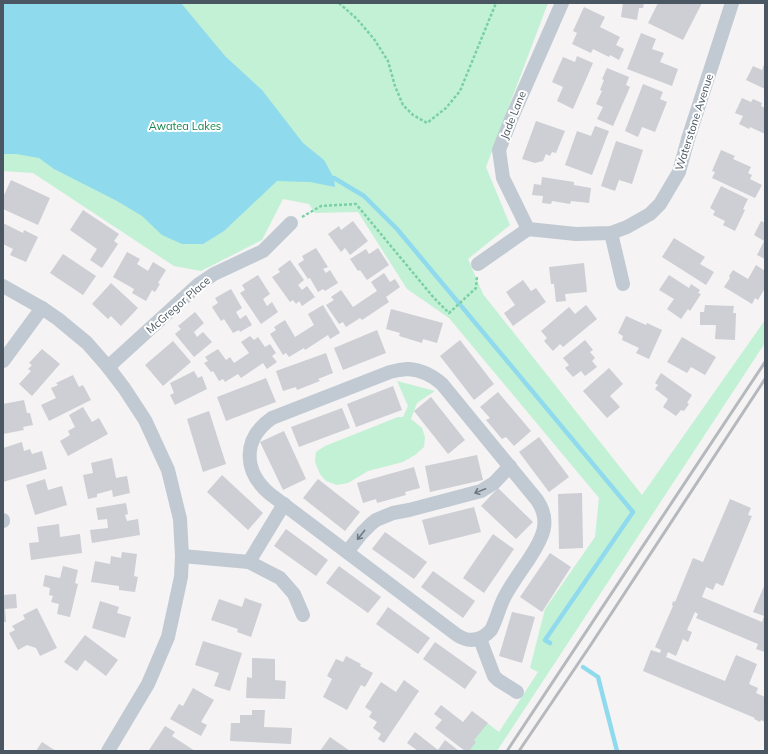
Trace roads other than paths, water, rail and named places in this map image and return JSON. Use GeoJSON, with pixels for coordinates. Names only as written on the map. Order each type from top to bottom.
{"type":"FeatureCollection","features":[{"type":"Feature","properties":{"kind":"street","name":"Jade Lane"},"geometry":{"type":"LineString","coordinates":[[528,229],[503,178],[499,150],[562,3]]}},
{"type":"Feature","properties":{"kind":"street","name":"Waterstone Avenue"},"geometry":{"type":"LineString","coordinates":[[528,229],[576,234],[611,233],[627,227],[650,214],[660,204],[679,172],[688,138],[732,3]]}},
{"type":"Feature","properties":{"kind":"street","name":"McGregor Place"},"geometry":{"type":"LineString","coordinates":[[108,367],[200,284],[214,274],[263,251],[291,223]]}},
{"type":"Feature","properties":{"kind":"street"},"geometry":{"type":"LineString","coordinates":[[478,264],[528,229]]}},
{"type":"Feature","properties":{"kind":"street"},"geometry":{"type":"LineString","coordinates":[[611,233],[623,284]]}},
{"type":"Feature","properties":{"kind":"street"},"geometry":{"type":"LineString","coordinates":[[3,286],[42,308],[87,343],[124,388],[145,420],[168,470],[180,519],[182,556],[181,577],[168,637],[148,684],[108,751]]}},
{"type":"Feature","properties":{"kind":"street"},"geometry":{"type":"LineString","coordinates":[[3,361],[42,308]]}},
{"type":"Feature","properties":{"kind":"street"},"geometry":{"type":"LineString","coordinates":[[408,369],[431,375],[438,381],[510,466],[540,504],[544,514],[544,530],[537,546],[505,595],[491,630],[480,639],[470,640],[457,635],[291,511],[284,504],[270,494],[261,485],[252,470],[250,458],[251,446],[259,430],[267,422],[278,416],[382,375],[408,369]]}},
{"type":"Feature","properties":{"kind":"street"},"geometry":{"type":"LineString","coordinates":[[347,552],[362,533],[376,520],[393,513],[481,491],[494,483],[510,466]]}},
{"type":"Feature","properties":{"kind":"street"},"geometry":{"type":"LineString","coordinates":[[249,562],[284,504]]}},
{"type":"Feature","properties":{"kind":"street"},"geometry":{"type":"LineString","coordinates":[[182,556],[249,562],[280,578],[294,594],[304,615]]}},
{"type":"Feature","properties":{"kind":"street"},"geometry":{"type":"LineString","coordinates":[[480,639],[494,676],[517,692]]}},
{"type":"Feature","properties":{"kind":"water"},"geometry":{"type":"Polygon","coordinates":[[[3,3],[181,3],[225,56],[262,90],[303,143],[324,160],[334,178],[335,187],[310,182],[277,181],[224,231],[203,244],[182,244],[162,235],[142,216],[117,201],[54,169],[39,158],[16,154],[3,154],[3,3]]]}},
{"type":"Feature","properties":{"kind":"waterway"},"geometry":{"type":"LineString","coordinates":[[334,178],[364,196],[397,229],[633,512],[545,640],[550,643]]}},
{"type":"Feature","properties":{"kind":"waterway"},"geometry":{"type":"LineString","coordinates":[[583,667],[598,677],[617,751]]}},
{"type":"Feature","properties":{"kind":"railway"},"geometry":{"type":"LineString","coordinates":[[507,751],[765,362]]}},
{"type":"Feature","properties":{"kind":"railway"},"geometry":{"type":"LineString","coordinates":[[519,751],[590,646],[765,379]]}},
{"type":"Feature","properties":{"kind":"park label","name":"Awatea Lakes"},"geometry":{"type":"Point","coordinates":[185,126]}}]}
